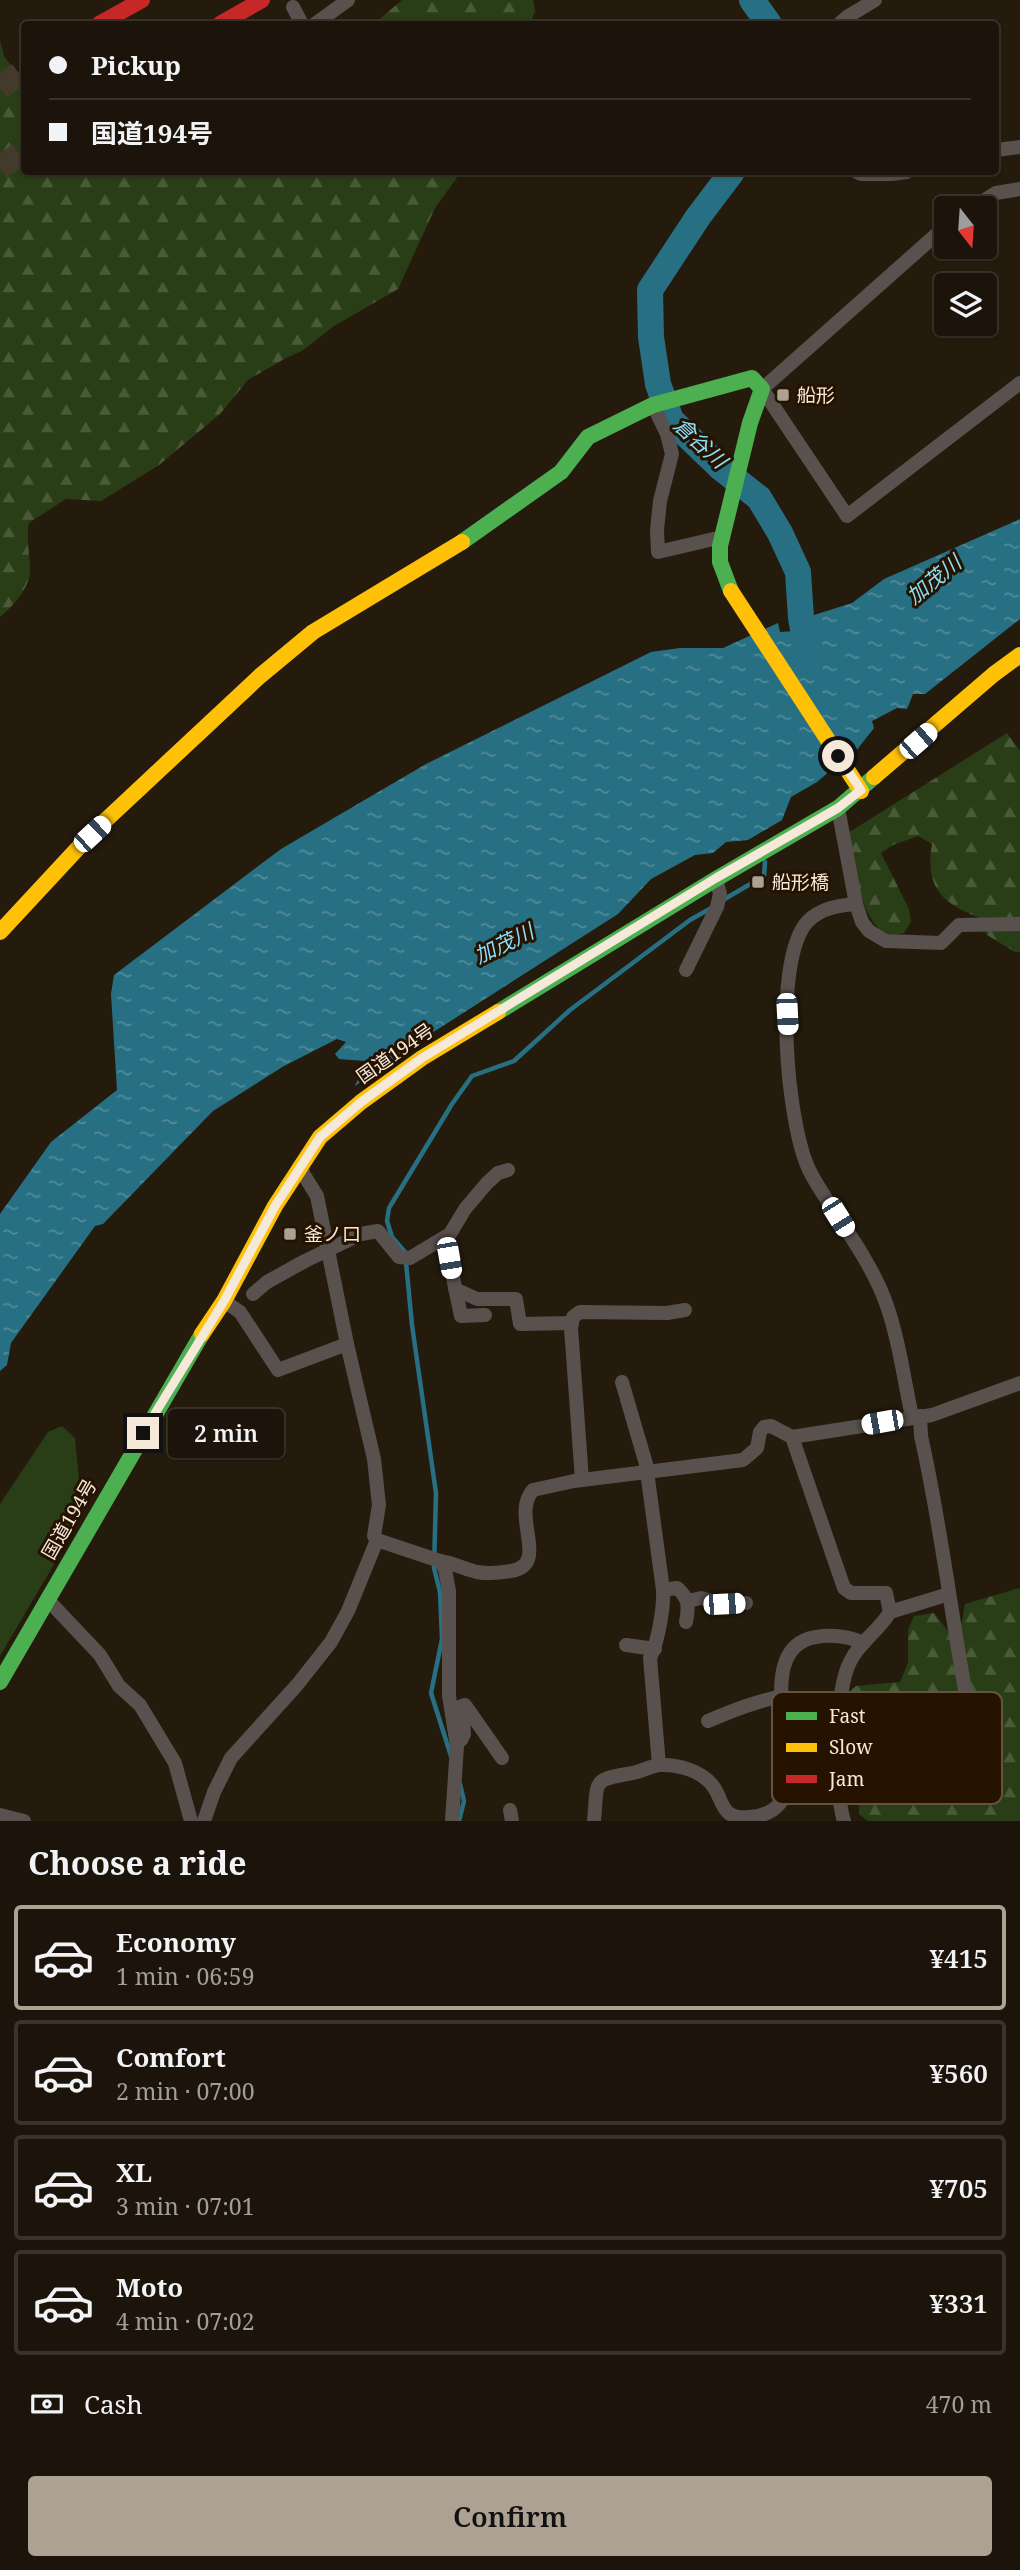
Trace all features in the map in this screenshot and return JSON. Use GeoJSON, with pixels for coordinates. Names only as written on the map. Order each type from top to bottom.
{"type":"FeatureCollection","features":[{"type":"Feature","properties":{"kind":"main road"},"geometry":{"type":"LineString","coordinates":[[104,21],[142,0]]}},
{"type":"Feature","properties":{"kind":"main road"},"geometry":{"type":"LineString","coordinates":[[225,21],[262,0]]}},
{"type":"Feature","properties":{"kind":"main road"},"geometry":{"type":"LineString","coordinates":[[0,932],[92,834],[260,676],[313,632],[480,531],[561,472],[588,437],[653,405],[752,378],[762,389],[750,424],[722,537],[721,569],[734,596],[857,784]]}},
{"type":"Feature","properties":{"kind":"main road","name":"国道194号"},"geometry":{"type":"LineString","coordinates":[[0,1682],[184,1362],[224,1301],[299,1167],[320,1137],[361,1102],[422,1058],[716,878],[838,808],[857,784],[1020,655]]}},
{"type":"Feature","properties":{"kind":"street"},"geometry":{"type":"LineString","coordinates":[[319,21],[348,0]]}},
{"type":"Feature","properties":{"kind":"street"},"geometry":{"type":"LineString","coordinates":[[842,21],[875,0]]}},
{"type":"Feature","properties":{"kind":"street"},"geometry":{"type":"LineString","coordinates":[[293,7],[300,21]]}},
{"type":"Feature","properties":{"kind":"street"},"geometry":{"type":"LineString","coordinates":[[999,150],[1020,147]]}},
{"type":"Feature","properties":{"kind":"street"},"geometry":{"type":"LineString","coordinates":[[991,196],[1020,189]]}},
{"type":"Feature","properties":{"kind":"street"},"geometry":{"type":"LineString","coordinates":[[934,237],[762,389],[847,516],[1020,383]]}},
{"type":"Feature","properties":{"kind":"street"},"geometry":{"type":"LineString","coordinates":[[653,405],[667,434],[672,454],[660,501],[658,552],[722,537]]}},
{"type":"Feature","properties":{"kind":"street"},"geometry":{"type":"LineString","coordinates":[[838,808],[856,904],[862,922],[869,931],[886,941],[941,943],[960,925],[1020,924]]}},
{"type":"Feature","properties":{"kind":"street"},"geometry":{"type":"LineString","coordinates":[[686,970],[717,907],[720,894],[716,878]]}},
{"type":"Feature","properties":{"kind":"street"},"geometry":{"type":"LineString","coordinates":[[856,904],[841,905],[818,913],[806,923],[799,937],[793,956],[788,995],[791,1098],[807,1167],[868,1264],[886,1303],[895,1333],[934,1501],[965,1690]]}},
{"type":"Feature","properties":{"kind":"street"},"geometry":{"type":"LineString","coordinates":[[299,1167],[317,1196],[374,1459],[379,1505],[374,1536],[377,1540],[440,1561],[477,1572],[493,1573],[520,1569],[529,1559],[524,1509],[533,1490],[582,1480],[743,1460],[757,1448],[760,1432],[764,1427],[771,1426],[792,1437],[932,1415],[1020,1383]]}},
{"type":"Feature","properties":{"kind":"street"},"geometry":{"type":"LineString","coordinates":[[254,1294],[283,1272],[361,1234],[378,1231],[399,1257],[410,1258],[450,1234],[465,1209],[487,1183],[498,1173],[508,1170]]}},
{"type":"Feature","properties":{"kind":"street"},"geometry":{"type":"LineString","coordinates":[[440,1242],[449,1258],[461,1316],[485,1315]]}},
{"type":"Feature","properties":{"kind":"street"},"geometry":{"type":"LineString","coordinates":[[455,1289],[477,1299],[516,1299],[520,1324],[572,1323]]}},
{"type":"Feature","properties":{"kind":"street"},"geometry":{"type":"LineString","coordinates":[[224,1301],[240,1312],[278,1370],[347,1343]]}},
{"type":"Feature","properties":{"kind":"street"},"geometry":{"type":"LineString","coordinates":[[582,1480],[571,1328],[573,1317],[580,1312],[685,1310]]}},
{"type":"Feature","properties":{"kind":"street"},"geometry":{"type":"LineString","coordinates":[[622,1382],[647,1471],[663,1590],[663,1608],[655,1649],[650,1658],[659,1765]]}},
{"type":"Feature","properties":{"kind":"street"},"geometry":{"type":"LineString","coordinates":[[792,1437],[844,1588],[851,1593],[886,1594],[890,1612],[883,1625],[850,1660],[844,1674],[842,1692]]}},
{"type":"Feature","properties":{"kind":"street"},"geometry":{"type":"LineString","coordinates":[[204,1821],[214,1792],[231,1758],[297,1685],[331,1642],[348,1611],[377,1540]]}},
{"type":"Feature","properties":{"kind":"street"},"geometry":{"type":"LineString","coordinates":[[440,1561],[445,1569],[449,1591],[449,1696],[457,1746],[452,1821]]}},
{"type":"Feature","properties":{"kind":"street"},"geometry":{"type":"LineString","coordinates":[[663,1590],[677,1588],[688,1601],[686,1622]]}},
{"type":"Feature","properties":{"kind":"street"},"geometry":{"type":"LineString","coordinates":[[890,1612],[949,1594]]}},
{"type":"Feature","properties":{"kind":"street"},"geometry":{"type":"LineString","coordinates":[[688,1601],[701,1598],[724,1604],[746,1603]]}},
{"type":"Feature","properties":{"kind":"street"},"geometry":{"type":"LineString","coordinates":[[47,1599],[100,1655],[119,1686],[140,1705],[175,1763],[191,1821]]}},
{"type":"Feature","properties":{"kind":"street"},"geometry":{"type":"LineString","coordinates":[[782,1692],[785,1661],[791,1648],[799,1642],[825,1636],[849,1636],[864,1643]]}},
{"type":"Feature","properties":{"kind":"street"},"geometry":{"type":"LineString","coordinates":[[626,1645],[655,1649]]}},
{"type":"Feature","properties":{"kind":"street"},"geometry":{"type":"LineString","coordinates":[[708,1721],[743,1705],[772,1697]]}},
{"type":"Feature","properties":{"kind":"street"},"geometry":{"type":"LineString","coordinates":[[457,1746],[464,1734],[462,1706],[465,1704],[502,1758]]}},
{"type":"Feature","properties":{"kind":"street"},"geometry":{"type":"LineString","coordinates":[[594,1821],[597,1787],[604,1778],[659,1765],[691,1770],[703,1776],[716,1790],[719,1803],[731,1817],[758,1816],[779,1804]]}},
{"type":"Feature","properties":{"kind":"street"},"geometry":{"type":"LineString","coordinates":[[0,1815],[24,1821]]}},
{"type":"Feature","properties":{"kind":"green space"},"geometry":{"type":"Polygon","coordinates":[[[402,0],[533,0],[535,11],[531,21],[378,21],[402,0]]]}},
{"type":"Feature","properties":{"kind":"green space"},"geometry":{"type":"Polygon","coordinates":[[[0,40],[4,56],[21,79],[21,175],[459,175],[435,208],[398,289],[334,326],[302,351],[248,380],[220,414],[159,465],[101,501],[66,499],[29,523],[30,572],[27,585],[0,617],[0,40]]]}},
{"type":"Feature","properties":{"kind":"green space"},"geometry":{"type":"Polygon","coordinates":[[[1007,733],[1020,751],[1020,952],[1015,952],[987,935],[978,917],[945,899],[933,881],[930,858],[932,844],[918,836],[893,845],[881,853],[909,909],[911,922],[904,933],[887,933],[870,917],[864,904],[848,833],[1007,733]]]}},
{"type":"Feature","properties":{"kind":"green space"},"geometry":{"type":"Polygon","coordinates":[[[62,1426],[75,1438],[79,1480],[77,1525],[0,1656],[0,1504],[48,1432],[62,1426]]]}},
{"type":"Feature","properties":{"kind":"green space"},"geometry":{"type":"Polygon","coordinates":[[[1020,1588],[1020,1821],[868,1821],[859,1814],[859,1804],[1002,1804],[1002,1692],[849,1692],[856,1686],[900,1682],[908,1663],[908,1630],[914,1616],[934,1613],[948,1631],[961,1626],[965,1604],[1020,1588]]]}},
{"type":"Feature","properties":{"kind":"water","name":"加茂川"},"geometry":{"type":"Polygon","coordinates":[[[1020,519],[1020,619],[925,694],[913,694],[907,709],[897,708],[872,721],[874,728],[848,761],[791,797],[782,820],[748,840],[726,842],[713,853],[695,855],[651,879],[618,914],[410,1047],[355,1086],[365,1061],[339,1059],[335,1054],[346,1042],[337,1039],[284,1066],[213,1111],[103,1224],[95,1226],[11,1343],[7,1365],[0,1371],[0,1214],[51,1142],[117,1090],[111,994],[114,975],[281,849],[426,764],[651,652],[680,648],[723,648],[778,623],[780,632],[809,630],[811,616],[852,603],[884,579],[1020,519]]]}},
{"type":"Feature","properties":{"kind":"waterway","name":"倉谷川"},"geometry":{"type":"LineString","coordinates":[[752,0],[767,21]]}},
{"type":"Feature","properties":{"kind":"waterway","name":"倉谷川"},"geometry":{"type":"LineString","coordinates":[[730,175],[698,217],[650,290],[651,337],[658,384],[671,420],[721,468],[759,498],[780,533],[798,572],[801,618],[810,665]]}},
{"type":"Feature","properties":{"kind":"waterway"},"geometry":{"type":"LineString","coordinates":[[723,900],[764,876],[765,862]]}},
{"type":"Feature","properties":{"kind":"waterway"},"geometry":{"type":"LineString","coordinates":[[451,1756],[431,1693],[442,1639],[440,1592],[434,1568],[436,1493],[412,1325],[405,1252],[392,1237],[387,1221],[389,1208],[472,1076],[514,1061],[570,1010],[690,920],[713,907]]}},
{"type":"Feature","properties":{"kind":"waterway"},"geometry":{"type":"LineString","coordinates":[[459,1821],[464,1801],[460,1784]]}},
{"type":"Feature","properties":{"kind":"tunnel"},"geometry":{"type":"LineString","coordinates":[[0,88],[21,72]]}},
{"type":"Feature","properties":{"kind":"tunnel"},"geometry":{"type":"LineString","coordinates":[[0,168],[21,153]]}},
{"type":"Feature","properties":{"kind":"traffic: fast"},"geometry":{"type":"LineString","coordinates":[[462,542],[561,472],[588,437],[653,405],[752,378],[762,389],[750,423],[720,546],[720,562],[731,591]]}},
{"type":"Feature","properties":{"kind":"traffic: fast"},"geometry":{"type":"LineString","coordinates":[[498,1012],[838,808],[874,777]]}},
{"type":"Feature","properties":{"kind":"traffic: fast"},"geometry":{"type":"LineString","coordinates":[[0,1682],[202,1334]]}},
{"type":"Feature","properties":{"kind":"traffic: slow"},"geometry":{"type":"LineString","coordinates":[[0,932],[92,833],[260,676],[313,632],[462,542]]}},
{"type":"Feature","properties":{"kind":"traffic: slow"},"geometry":{"type":"LineString","coordinates":[[731,591],[861,791]]}},
{"type":"Feature","properties":{"kind":"traffic: slow"},"geometry":{"type":"LineString","coordinates":[[874,777],[1020,655]]}},
{"type":"Feature","properties":{"kind":"traffic: slow"},"geometry":{"type":"LineString","coordinates":[[202,1334],[224,1301],[275,1206],[320,1137],[361,1102],[422,1058],[498,1012]]}},
{"type":"Feature","properties":{"kind":"traffic: jam"},"geometry":{"type":"LineString","coordinates":[[104,21],[142,0]]}},
{"type":"Feature","properties":{"kind":"traffic: jam"},"geometry":{"type":"LineString","coordinates":[[225,21],[262,0]]}},
{"type":"Feature","properties":{"kind":"place","name":"船形"},"geometry":{"type":"Point","coordinates":[783,395]}},
{"type":"Feature","properties":{"kind":"place","name":"船形橋"},"geometry":{"type":"Point","coordinates":[758,882]}},
{"type":"Feature","properties":{"kind":"place","name":"釜ノ口"},"geometry":{"type":"Point","coordinates":[290,1234]}},
{"type":"Feature","properties":{"kind":"route"},"geometry":{"type":"LineString","coordinates":[[143,1433],[184,1362],[224,1301],[275,1206],[320,1137],[361,1102],[422,1058],[716,878],[838,808],[861,790],[838,756]]}}]}
